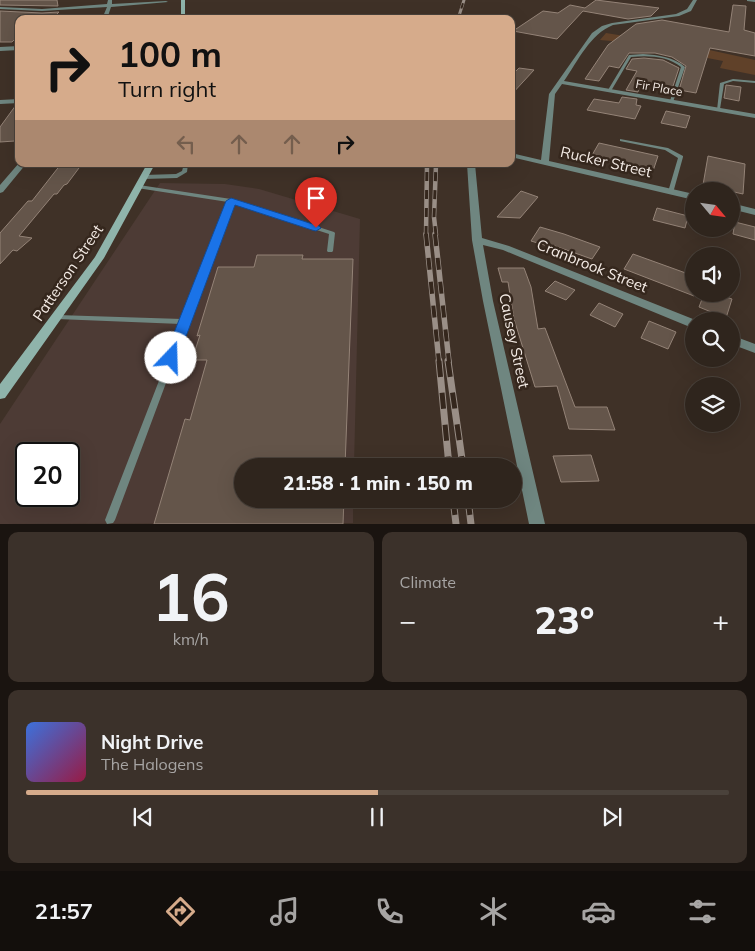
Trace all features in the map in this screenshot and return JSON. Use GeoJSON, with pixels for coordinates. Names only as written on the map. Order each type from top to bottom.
{"type":"FeatureCollection","features":[{"type":"Feature","properties":{"kind":"main road"},"geometry":{"type":"LineString","coordinates":[[183,0],[183,15]]}},
{"type":"Feature","properties":{"kind":"main road","name":"Patterson Street"},"geometry":{"type":"LineString","coordinates":[[0,394],[99,258],[149,167]]}},
{"type":"Feature","properties":{"kind":"street"},"geometry":{"type":"LineString","coordinates":[[545,162],[552,94],[589,39],[599,30],[627,21],[677,15],[689,10],[695,0]]}},
{"type":"Feature","properties":{"kind":"street"},"geometry":{"type":"LineString","coordinates":[[749,0],[755,1]]}},
{"type":"Feature","properties":{"kind":"street"},"geometry":{"type":"LineString","coordinates":[[0,8],[42,10],[110,2],[166,2]]}},
{"type":"Feature","properties":{"kind":"street"},"geometry":{"type":"LineString","coordinates":[[105,15],[110,2]]}},
{"type":"Feature","properties":{"kind":"street"},"geometry":{"type":"LineString","coordinates":[[0,49],[15,48]]}},
{"type":"Feature","properties":{"kind":"street","name":"Fir Place"},"geometry":{"type":"LineString","coordinates":[[559,82],[755,116]]}},
{"type":"Feature","properties":{"kind":"street"},"geometry":{"type":"LineString","coordinates":[[0,102],[15,101]]}},
{"type":"Feature","properties":{"kind":"street","name":"Rucker Street"},"geometry":{"type":"LineString","coordinates":[[515,156],[685,195]]}},
{"type":"Feature","properties":{"kind":"street"},"geometry":{"type":"LineString","coordinates":[[0,190],[19,167]]}},
{"type":"Feature","properties":{"kind":"street","name":"Causey Street"},"geometry":{"type":"LineString","coordinates":[[472,167],[477,240],[488,301],[537,524]]}},
{"type":"Feature","properties":{"kind":"street"},"geometry":{"type":"LineString","coordinates":[[740,208],[755,212]]}},
{"type":"Feature","properties":{"kind":"street","name":"Cranbrook Street"},"geometry":{"type":"LineString","coordinates":[[477,240],[506,248],[685,320]]}},
{"type":"Feature","properties":{"kind":"street"},"geometry":{"type":"LineString","coordinates":[[740,343],[755,349]]}},
{"type":"Feature","properties":{"kind":"lane"},"geometry":{"type":"LineString","coordinates":[[610,90],[630,56],[666,59],[681,64],[683,67],[672,101]]}},
{"type":"Feature","properties":{"kind":"lane"},"geometry":{"type":"LineString","coordinates":[[718,109],[722,83],[733,80],[755,82]]}},
{"type":"Feature","properties":{"kind":"lane"},"geometry":{"type":"LineString","coordinates":[[622,140],[666,149],[681,157],[671,192]]}},
{"type":"Feature","properties":{"kind":"lane"},"geometry":{"type":"LineString","coordinates":[[144,176],[177,176],[184,172],[185,167]]}},
{"type":"Feature","properties":{"kind":"lane"},"geometry":{"type":"LineString","coordinates":[[139,187],[231,201],[332,233],[330,251]]}},
{"type":"Feature","properties":{"kind":"lane"},"geometry":{"type":"LineString","coordinates":[[110,520],[231,201]]}},
{"type":"Feature","properties":{"kind":"lane"},"geometry":{"type":"LineString","coordinates":[[56,317],[185,322]]}},
{"type":"Feature","properties":{"kind":"shaded area"},"geometry":{"type":"Polygon","coordinates":[[[606,33],[705,49],[755,60],[755,75],[720,68],[723,61],[623,42],[600,40],[606,33]]]}},
{"type":"Feature","properties":{"kind":"shaded area"},"geometry":{"type":"Polygon","coordinates":[[[160,183],[225,184],[259,189],[360,219],[354,458],[234,458],[234,508],[353,508],[353,523],[0,524],[0,424],[160,183]]]}},
{"type":"Feature","properties":{"kind":"building"},"geometry":{"type":"Polygon","coordinates":[[[0,0],[57,0],[58,6],[0,5],[0,0]]]}},
{"type":"Feature","properties":{"kind":"building"},"geometry":{"type":"Polygon","coordinates":[[[596,0],[659,8],[651,16],[628,19],[583,11],[557,39],[515,31],[543,11],[558,13],[570,5],[585,8],[596,0]]]}},
{"type":"Feature","properties":{"kind":"building"},"geometry":{"type":"Polygon","coordinates":[[[733,5],[746,6],[744,30],[755,33],[755,56],[710,48],[696,93],[679,90],[686,66],[672,57],[655,53],[629,53],[619,68],[609,66],[599,81],[585,79],[608,45],[636,24],[662,20],[729,32],[733,5]]]}},
{"type":"Feature","properties":{"kind":"building"},"geometry":{"type":"Polygon","coordinates":[[[0,11],[59,12],[56,15],[15,15],[15,39],[12,42],[0,42],[0,11]]]}},
{"type":"Feature","properties":{"kind":"building"},"geometry":{"type":"Polygon","coordinates":[[[632,59],[663,60],[679,68],[672,89],[640,83],[638,92],[626,90],[637,71],[626,69],[632,59]]]}},
{"type":"Feature","properties":{"kind":"building"},"geometry":{"type":"Polygon","coordinates":[[[519,68],[534,70],[515,91],[515,72],[519,68]]]}},
{"type":"Feature","properties":{"kind":"building"},"geometry":{"type":"Polygon","coordinates":[[[726,85],[741,87],[739,101],[724,98],[726,85]]]}},
{"type":"Feature","properties":{"kind":"building"},"geometry":{"type":"Polygon","coordinates":[[[622,97],[637,99],[636,105],[641,106],[635,119],[587,110],[594,99],[619,103],[622,97]]]}},
{"type":"Feature","properties":{"kind":"building"},"geometry":{"type":"Polygon","coordinates":[[[15,106],[15,141],[0,142],[0,127],[15,106]]]}},
{"type":"Feature","properties":{"kind":"building"},"geometry":{"type":"Polygon","coordinates":[[[666,111],[690,116],[686,128],[661,123],[666,111]]]}},
{"type":"Feature","properties":{"kind":"building"},"geometry":{"type":"Polygon","coordinates":[[[599,143],[658,156],[653,171],[591,157],[599,143]]]}},
{"type":"Feature","properties":{"kind":"building"},"geometry":{"type":"Polygon","coordinates":[[[708,156],[745,164],[743,194],[740,193],[740,182],[704,182],[708,156]]]}},
{"type":"Feature","properties":{"kind":"building"},"geometry":{"type":"Polygon","coordinates":[[[59,167],[80,167],[67,184],[57,194],[54,194],[19,236],[32,238],[17,251],[13,250],[0,264],[0,233],[28,201],[32,201],[59,167]]]}},
{"type":"Feature","properties":{"kind":"building"},"geometry":{"type":"Polygon","coordinates":[[[521,191],[538,197],[520,218],[497,217],[521,191]]]}},
{"type":"Feature","properties":{"kind":"building"},"geometry":{"type":"Polygon","coordinates":[[[657,208],[685,215],[685,228],[653,220],[657,208]]]}},
{"type":"Feature","properties":{"kind":"building"},"geometry":{"type":"Polygon","coordinates":[[[740,223],[755,227],[755,240],[740,236],[740,223]]]}},
{"type":"Feature","properties":{"kind":"building"},"geometry":{"type":"Polygon","coordinates":[[[540,227],[600,247],[592,259],[552,245],[551,247],[531,241],[540,227]]]}},
{"type":"Feature","properties":{"kind":"building"},"geometry":{"type":"Polygon","coordinates":[[[633,254],[685,273],[685,293],[624,269],[633,254]]]}},
{"type":"Feature","properties":{"kind":"building"},"geometry":{"type":"Polygon","coordinates":[[[257,255],[303,255],[302,259],[353,259],[345,458],[234,458],[234,508],[344,508],[343,524],[154,524],[185,419],[190,420],[207,360],[192,360],[200,335],[197,336],[218,267],[254,267],[257,255]]]}},
{"type":"Feature","properties":{"kind":"building"},"geometry":{"type":"Polygon","coordinates":[[[498,268],[524,268],[531,287],[538,329],[545,328],[575,407],[607,407],[615,430],[569,429],[557,386],[535,387],[514,319],[508,282],[502,282],[498,268]]]}},
{"type":"Feature","properties":{"kind":"building"},"geometry":{"type":"Polygon","coordinates":[[[555,281],[575,290],[566,300],[545,291],[555,281]]]}},
{"type":"Feature","properties":{"kind":"building"},"geometry":{"type":"Polygon","coordinates":[[[701,302],[731,302],[728,312],[711,312],[699,307],[701,302]]]}},
{"type":"Feature","properties":{"kind":"building"},"geometry":{"type":"Polygon","coordinates":[[[599,303],[623,314],[615,327],[590,315],[599,303]]]}},
{"type":"Feature","properties":{"kind":"building"},"geometry":{"type":"Polygon","coordinates":[[[649,321],[676,332],[668,349],[641,338],[649,321]]]}},
{"type":"Feature","properties":{"kind":"building"},"geometry":{"type":"Polygon","coordinates":[[[591,455],[599,481],[561,482],[553,456],[591,455]]]}},
{"type":"Feature","properties":{"kind":"railway"},"geometry":{"type":"LineString","coordinates":[[459,15],[464,0]]}},
{"type":"Feature","properties":{"kind":"railway"},"geometry":{"type":"LineString","coordinates":[[426,234],[427,167]]}},
{"type":"Feature","properties":{"kind":"railway"},"geometry":{"type":"LineString","coordinates":[[436,167],[434,217],[436,235]]}},
{"type":"Feature","properties":{"kind":"railway"},"geometry":{"type":"LineString","coordinates":[[426,234],[439,362]]}},
{"type":"Feature","properties":{"kind":"railway"},"geometry":{"type":"LineString","coordinates":[[435,234],[449,362]]}},
{"type":"Feature","properties":{"kind":"railway"},"geometry":{"type":"LineString","coordinates":[[439,361],[448,458]]}},
{"type":"Feature","properties":{"kind":"railway"},"geometry":{"type":"LineString","coordinates":[[448,361],[462,458]]}},
{"type":"Feature","properties":{"kind":"railway"},"geometry":{"type":"LineString","coordinates":[[454,508],[456,524]]}},
{"type":"Feature","properties":{"kind":"railway"},"geometry":{"type":"LineString","coordinates":[[469,508],[471,524]]}},
{"type":"Feature","properties":{"kind":"route"},"geometry":{"type":"LineString","coordinates":[[171,358],[231,201],[316,228]]}}]}
